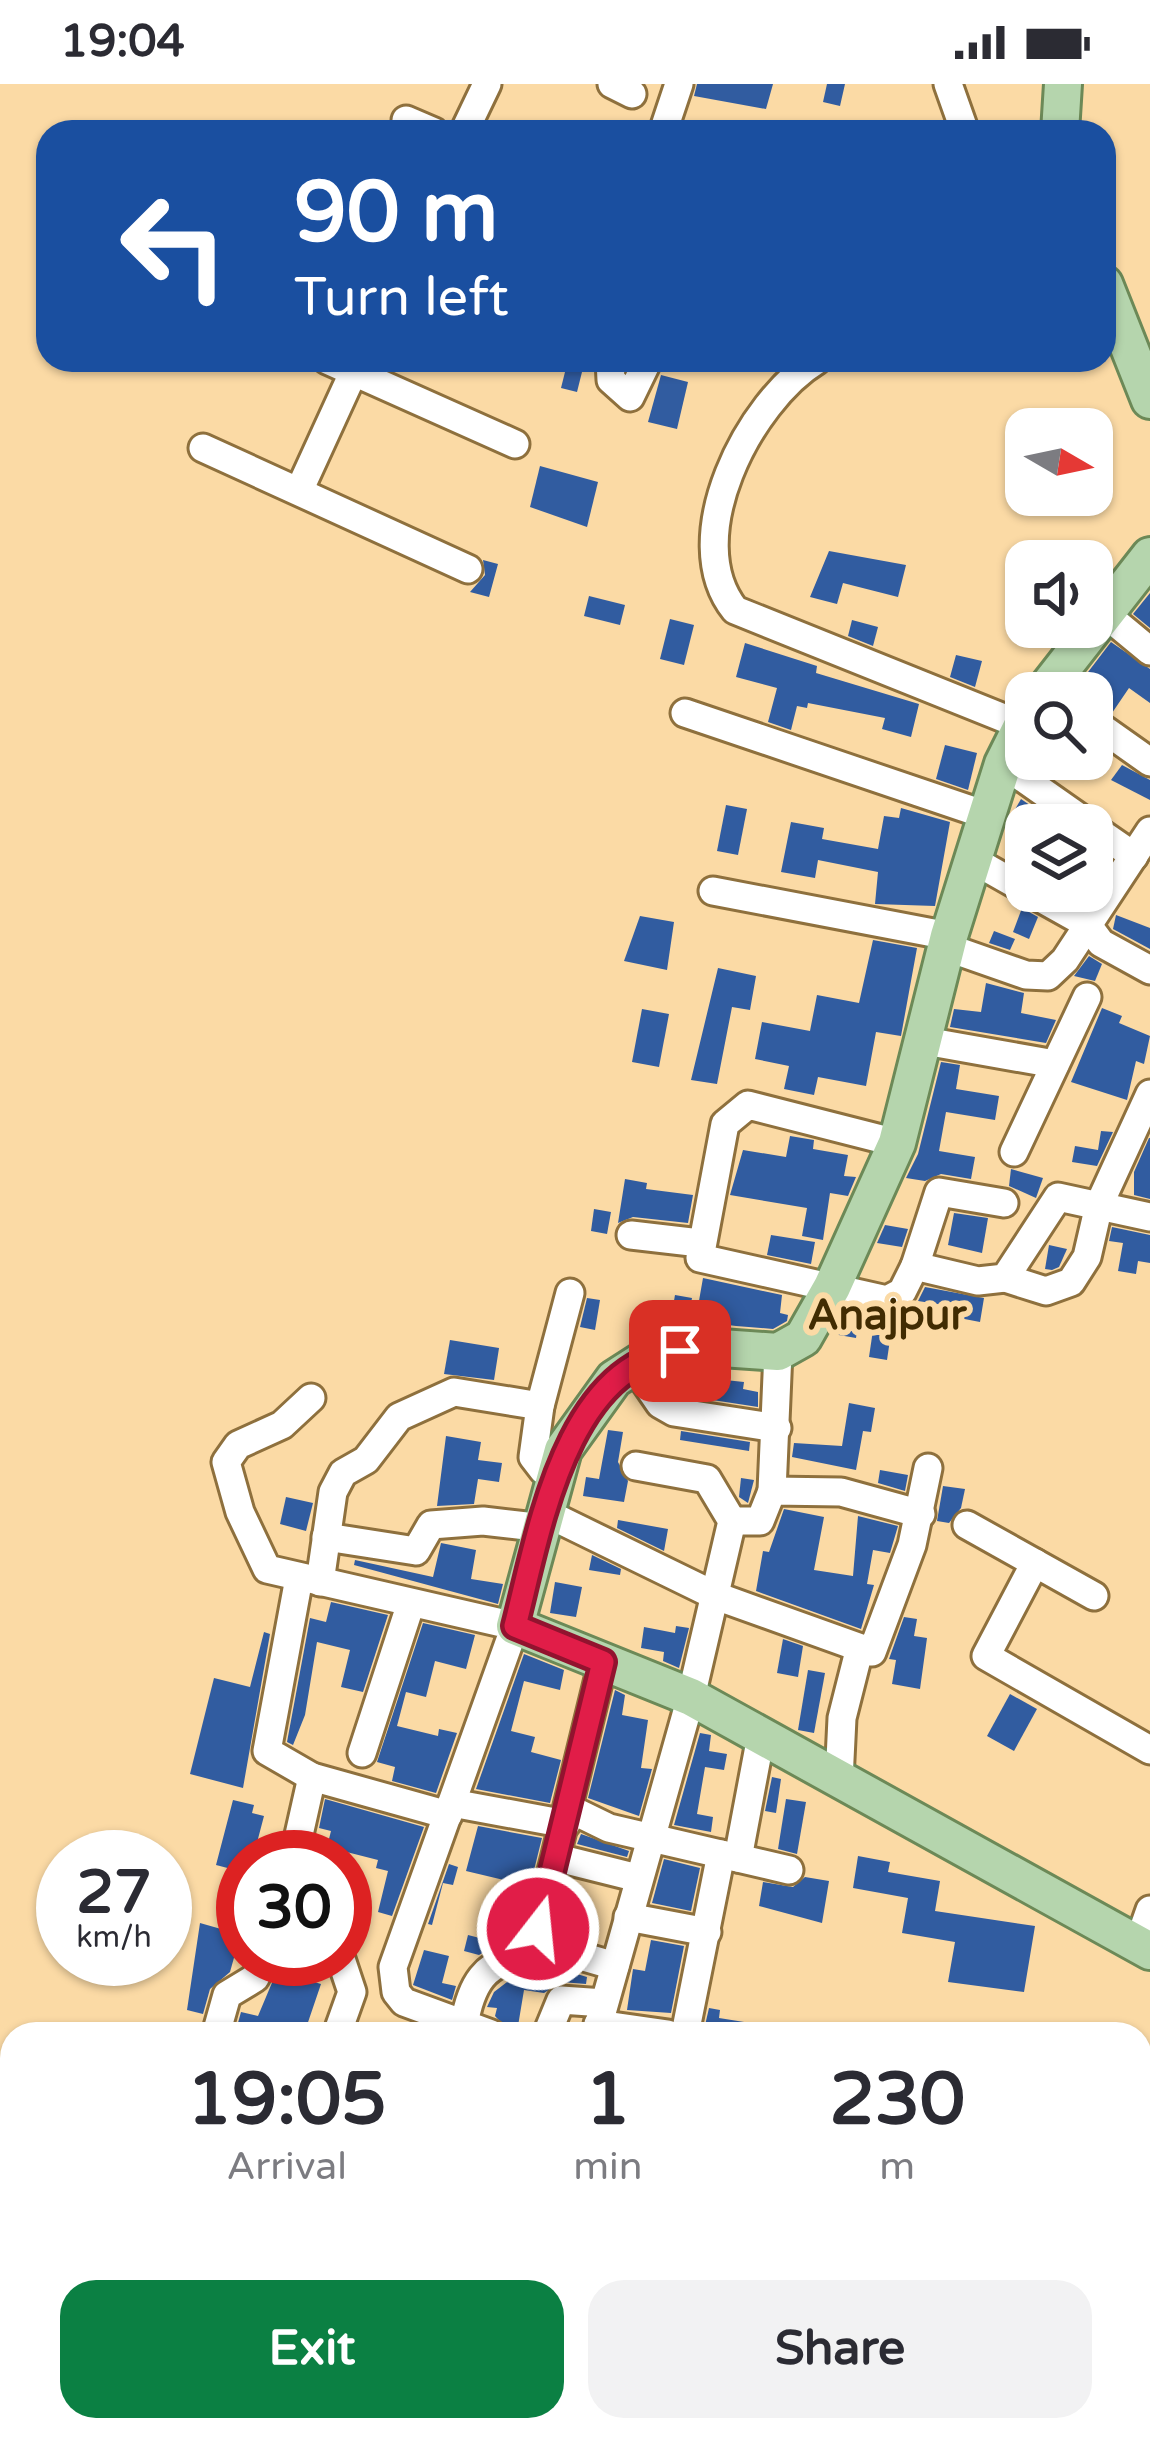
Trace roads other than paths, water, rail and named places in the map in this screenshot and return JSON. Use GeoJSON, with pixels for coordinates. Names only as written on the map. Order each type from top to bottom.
{"type":"FeatureCollection","features":[{"type":"Feature","properties":{"kind":"main road"},"geometry":{"type":"LineString","coordinates":[[1061,120],[1063,84]]}},
{"type":"Feature","properties":{"kind":"main road"},"geometry":{"type":"LineString","coordinates":[[1116,314],[1150,400]]}},
{"type":"Feature","properties":{"kind":"main road"},"geometry":{"type":"LineString","coordinates":[[1113,602],[1150,556]]}},
{"type":"Feature","properties":{"kind":"main road"},"geometry":{"type":"LineString","coordinates":[[1005,761],[947,942],[897,1142],[832,1287],[803,1338],[778,1352],[707,1347],[653,1354],[614,1379],[563,1450],[515,1626],[691,1697],[839,1780],[1146,1935]]}},
{"type":"Feature","properties":{"kind":"street"},"geometry":{"type":"LineString","coordinates":[[470,120],[487,84]]}},
{"type":"Feature","properties":{"kind":"street"},"geometry":{"type":"LineString","coordinates":[[667,120],[679,84]]}},
{"type":"Feature","properties":{"kind":"street"},"geometry":{"type":"LineString","coordinates":[[948,84],[961,120]]}},
{"type":"Feature","properties":{"kind":"street"},"geometry":{"type":"LineString","coordinates":[[299,491],[353,372]]}},
{"type":"Feature","properties":{"kind":"street"},"geometry":{"type":"LineString","coordinates":[[368,372],[515,444]]}},
{"type":"Feature","properties":{"kind":"street"},"geometry":{"type":"LineString","coordinates":[[611,372],[611,380],[630,397],[643,372]]}},
{"type":"Feature","properties":{"kind":"street"},"geometry":{"type":"LineString","coordinates":[[797,372],[759,413],[735,462],[713,526],[715,572],[723,595],[735,610],[1005,694]]}},
{"type":"Feature","properties":{"kind":"street"},"geometry":{"type":"LineString","coordinates":[[202,448],[468,569]]}},
{"type":"Feature","properties":{"kind":"street"},"geometry":{"type":"LineString","coordinates":[[1113,620],[1150,651]]}},
{"type":"Feature","properties":{"kind":"street"},"geometry":{"type":"LineString","coordinates":[[685,712],[986,815]]}},
{"type":"Feature","properties":{"kind":"street"},"geometry":{"type":"LineString","coordinates":[[1113,736],[1150,762]]}},
{"type":"Feature","properties":{"kind":"street"},"geometry":{"type":"LineString","coordinates":[[1003,764],[1060,804]]}},
{"type":"Feature","properties":{"kind":"street"},"geometry":{"type":"LineString","coordinates":[[713,891],[947,942],[1026,975],[1048,976],[1150,832]]}},
{"type":"Feature","properties":{"kind":"street"},"geometry":{"type":"LineString","coordinates":[[1113,841],[1134,856]]}},
{"type":"Feature","properties":{"kind":"street"},"geometry":{"type":"LineString","coordinates":[[973,860],[1005,878]]}},
{"type":"Feature","properties":{"kind":"street"},"geometry":{"type":"LineString","coordinates":[[1065,912],[1087,924],[1101,944],[1150,970]]}},
{"type":"Feature","properties":{"kind":"street"},"geometry":{"type":"LineString","coordinates":[[1014,1152],[1087,997]]}},
{"type":"Feature","properties":{"kind":"street"},"geometry":{"type":"LineString","coordinates":[[925,1042],[1055,1064]]}},
{"type":"Feature","properties":{"kind":"street"},"geometry":{"type":"LineString","coordinates":[[915,1266],[978,1281],[1005,1278],[1036,1290],[1063,1289],[1087,1257],[1099,1205],[1150,1094]]}},
{"type":"Feature","properties":{"kind":"street"},"geometry":{"type":"LineString","coordinates":[[897,1142],[748,1105],[725,1124],[700,1258],[893,1298],[915,1266],[939,1192],[1004,1203]]}},
{"type":"Feature","properties":{"kind":"street"},"geometry":{"type":"LineString","coordinates":[[1005,1278],[1058,1197],[1150,1217]]}},
{"type":"Feature","properties":{"kind":"street"},"geometry":{"type":"LineString","coordinates":[[631,1235],[700,1243]]}},
{"type":"Feature","properties":{"kind":"street"},"geometry":{"type":"LineString","coordinates":[[558,1472],[542,1470],[533,1457],[540,1406],[570,1293]]}},
{"type":"Feature","properties":{"kind":"street"},"geometry":{"type":"LineString","coordinates":[[732,1521],[760,1521],[772,1491],[778,1352]]}},
{"type":"Feature","properties":{"kind":"street"},"geometry":{"type":"LineString","coordinates":[[634,1366],[661,1404],[674,1412],[777,1427]]}},
{"type":"Feature","properties":{"kind":"street"},"geometry":{"type":"LineString","coordinates":[[540,1406],[454,1392],[399,1417],[366,1460],[343,1474],[332,1492],[326,1537],[265,1743],[267,1751],[312,1777],[450,1809],[568,1816],[789,1870]]}},
{"type":"Feature","properties":{"kind":"street"},"geometry":{"type":"LineString","coordinates":[[311,1398],[282,1425],[238,1445],[226,1469],[267,1569],[515,1626],[393,1967],[396,1992],[404,2002],[457,2022]]}},
{"type":"Feature","properties":{"kind":"street"},"geometry":{"type":"LineString","coordinates":[[552,2022],[561,2000],[599,2020],[691,1697],[732,1521],[707,1479],[636,1466]]}},
{"type":"Feature","properties":{"kind":"street"},"geometry":{"type":"LineString","coordinates":[[326,1537],[416,1551],[431,1525],[546,1521],[716,1596],[859,1651],[875,1651],[921,1514],[928,1468]]}},
{"type":"Feature","properties":{"kind":"street"},"geometry":{"type":"LineString","coordinates":[[772,1491],[841,1492],[921,1514]]}},
{"type":"Feature","properties":{"kind":"street"},"geometry":{"type":"LineString","coordinates":[[967,1525],[1094,1596]]}},
{"type":"Feature","properties":{"kind":"street"},"geometry":{"type":"LineString","coordinates":[[1035,1563],[986,1656],[1150,1750]]}},
{"type":"Feature","properties":{"kind":"street"},"geometry":{"type":"LineString","coordinates":[[362,1754],[411,1603]]}},
{"type":"Feature","properties":{"kind":"street"},"geometry":{"type":"LineString","coordinates":[[839,1780],[845,1702],[859,1651]]}},
{"type":"Feature","properties":{"kind":"street"},"geometry":{"type":"LineString","coordinates":[[476,2022],[471,1994],[486,1969],[532,1942],[568,1816],[603,1662]]}},
{"type":"Feature","properties":{"kind":"street"},"geometry":{"type":"LineString","coordinates":[[687,2022],[706,1932],[761,1736]]}},
{"type":"Feature","properties":{"kind":"street"},"geometry":{"type":"LineString","coordinates":[[300,1830],[312,1777]]}},
{"type":"Feature","properties":{"kind":"street"},"geometry":{"type":"LineString","coordinates":[[557,1858],[638,1878]]}},
{"type":"Feature","properties":{"kind":"street"},"geometry":{"type":"LineString","coordinates":[[628,1917],[706,1932]]}},
{"type":"Feature","properties":{"kind":"street"},"geometry":{"type":"LineString","coordinates":[[532,1942],[615,1966]]}},
{"type":"Feature","properties":{"kind":"street"},"geometry":{"type":"LineString","coordinates":[[352,1992],[393,1967]]}},
{"type":"Feature","properties":{"kind":"street"},"geometry":{"type":"LineString","coordinates":[[219,2022],[227,1995],[242,1986]]}},
{"type":"Feature","properties":{"kind":"street"},"geometry":{"type":"LineString","coordinates":[[341,2022],[350,1986]]}},
{"type":"Feature","properties":{"kind":"district","name":"Anajpur"},"geometry":{"type":"Point","coordinates":[887,1315]}}]}
